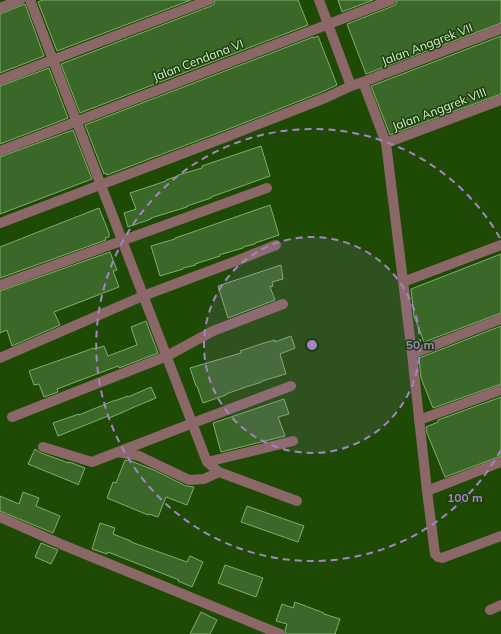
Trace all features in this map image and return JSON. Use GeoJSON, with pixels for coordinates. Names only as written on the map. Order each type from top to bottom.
{"type":"FeatureCollection","features":[{"type":"Feature","properties":{"kind":"street"},"geometry":{"type":"LineString","coordinates":[[0,8],[20,0]]}},
{"type":"Feature","properties":{"kind":"street"},"geometry":{"type":"LineString","coordinates":[[30,0],[207,462],[219,472],[297,501]]}},
{"type":"Feature","properties":{"kind":"street"},"geometry":{"type":"LineString","coordinates":[[0,80],[209,0]]}},
{"type":"Feature","properties":{"kind":"street"},"geometry":{"type":"LineString","coordinates":[[319,0],[351,86]]}},
{"type":"Feature","properties":{"kind":"street","name":"Jalan Cendana VI"},"geometry":{"type":"LineString","coordinates":[[0,151],[391,0]]}},
{"type":"Feature","properties":{"kind":"street","name":"Jalan Anggrek VII"},"geometry":{"type":"LineString","coordinates":[[0,223],[501,29]]}},
{"type":"Feature","properties":{"kind":"street"},"geometry":{"type":"LineString","coordinates":[[363,82],[386,143],[435,554],[442,558],[501,536]]}},
{"type":"Feature","properties":{"kind":"street","name":"Jalan Anggrek VIII"},"geometry":{"type":"LineString","coordinates":[[386,143],[501,100]]}},
{"type":"Feature","properties":{"kind":"street"},"geometry":{"type":"LineString","coordinates":[[0,285],[267,188]]}},
{"type":"Feature","properties":{"kind":"street"},"geometry":{"type":"LineString","coordinates":[[0,358],[143,296],[276,245]]}},
{"type":"Feature","properties":{"kind":"street"},"geometry":{"type":"LineString","coordinates":[[403,282],[501,245]]}},
{"type":"Feature","properties":{"kind":"street"},"geometry":{"type":"LineString","coordinates":[[12,417],[167,356],[214,331],[283,304]]}},
{"type":"Feature","properties":{"kind":"street"},"geometry":{"type":"LineString","coordinates":[[412,354],[501,319]]}},
{"type":"Feature","properties":{"kind":"street"},"geometry":{"type":"LineString","coordinates":[[43,447],[92,462],[291,386]]}},
{"type":"Feature","properties":{"kind":"street"},"geometry":{"type":"LineString","coordinates":[[419,420],[501,390]]}},
{"type":"Feature","properties":{"kind":"street"},"geometry":{"type":"LineString","coordinates":[[207,462],[293,441]]}},
{"type":"Feature","properties":{"kind":"street"},"geometry":{"type":"LineString","coordinates":[[118,452],[139,456],[189,480],[204,479],[219,472]]}},
{"type":"Feature","properties":{"kind":"street"},"geometry":{"type":"LineString","coordinates":[[427,491],[501,462]]}},
{"type":"Feature","properties":{"kind":"street"},"geometry":{"type":"LineString","coordinates":[[0,517],[63,545],[280,634]]}},
{"type":"Feature","properties":{"kind":"street"},"geometry":{"type":"LineString","coordinates":[[490,610],[501,606]]}},
{"type":"Feature","properties":{"kind":"building"},"geometry":{"type":"Polygon","coordinates":[[[43,0],[191,0],[57,51],[38,2],[43,0]]]}},
{"type":"Feature","properties":{"kind":"building"},"geometry":{"type":"Polygon","coordinates":[[[215,0],[298,0],[308,25],[80,113],[61,64],[211,6],[214,4],[215,0]]]}},
{"type":"Feature","properties":{"kind":"building"},"geometry":{"type":"Polygon","coordinates":[[[338,0],[373,0],[342,12],[338,0]]]}},
{"type":"Feature","properties":{"kind":"building"},"geometry":{"type":"Polygon","coordinates":[[[397,0],[501,0],[501,23],[366,74],[347,24],[393,6],[396,4],[397,0]]]}},
{"type":"Feature","properties":{"kind":"building"},"geometry":{"type":"Polygon","coordinates":[[[25,4],[44,56],[0,73],[0,14],[25,4]]]}},
{"type":"Feature","properties":{"kind":"building"},"geometry":{"type":"Polygon","coordinates":[[[318,36],[337,85],[239,125],[107,175],[106,173],[104,174],[85,125],[318,36]]]}},
{"type":"Feature","properties":{"kind":"building"},"geometry":{"type":"Polygon","coordinates":[[[501,36],[501,94],[390,135],[371,86],[501,36]]]}},
{"type":"Feature","properties":{"kind":"building"},"geometry":{"type":"Polygon","coordinates":[[[49,68],[68,118],[0,144],[0,86],[49,68]]]}},
{"type":"Feature","properties":{"kind":"building"},"geometry":{"type":"Polygon","coordinates":[[[73,130],[92,179],[0,214],[0,157],[73,130]]]}},
{"type":"Feature","properties":{"kind":"building"},"geometry":{"type":"Polygon","coordinates":[[[261,146],[270,176],[128,227],[124,213],[136,209],[130,193],[261,146]]]}},
{"type":"Feature","properties":{"kind":"building"},"geometry":{"type":"Polygon","coordinates":[[[270,205],[279,235],[219,255],[220,256],[195,264],[196,265],[160,276],[151,246],[270,205]]]}},
{"type":"Feature","properties":{"kind":"building"},"geometry":{"type":"Polygon","coordinates":[[[99,208],[109,233],[109,237],[105,238],[106,240],[0,278],[0,247],[99,208]]]}},
{"type":"Feature","properties":{"kind":"building"},"geometry":{"type":"Polygon","coordinates":[[[110,252],[117,270],[113,271],[119,287],[54,312],[60,325],[12,346],[7,330],[0,333],[0,291],[110,252]]]}},
{"type":"Feature","properties":{"kind":"building"},"geometry":{"type":"Polygon","coordinates":[[[501,254],[501,313],[424,342],[414,316],[411,289],[501,254]]]}},
{"type":"Feature","properties":{"kind":"building"},"geometry":{"type":"Polygon","coordinates":[[[281,265],[283,279],[272,282],[273,286],[270,287],[275,300],[228,318],[218,286],[281,265]]]}},
{"type":"Feature","properties":{"kind":"building"},"geometry":{"type":"Polygon","coordinates":[[[146,321],[158,353],[57,389],[58,392],[44,397],[39,384],[34,385],[29,371],[94,348],[104,346],[108,356],[137,345],[131,327],[146,321]]]}},
{"type":"Feature","properties":{"kind":"building"},"geometry":{"type":"Polygon","coordinates":[[[501,326],[501,384],[433,408],[421,378],[419,358],[501,326]]]}},
{"type":"Feature","properties":{"kind":"building"},"geometry":{"type":"Polygon","coordinates":[[[291,336],[295,348],[280,354],[286,374],[262,381],[203,403],[190,368],[241,353],[240,351],[264,343],[275,340],[275,342],[291,336]]]}},
{"type":"Feature","properties":{"kind":"building"},"geometry":{"type":"Polygon","coordinates":[[[151,387],[156,398],[109,418],[108,416],[58,436],[53,423],[128,397],[151,387]]]}},
{"type":"Feature","properties":{"kind":"building"},"geometry":{"type":"Polygon","coordinates":[[[501,397],[501,456],[445,477],[426,427],[438,422],[438,420],[501,397]]]}},
{"type":"Feature","properties":{"kind":"building"},"geometry":{"type":"Polygon","coordinates":[[[284,399],[289,414],[278,417],[285,436],[221,452],[213,423],[284,399]]]}},
{"type":"Feature","properties":{"kind":"building"},"geometry":{"type":"Polygon","coordinates":[[[35,449],[41,453],[85,468],[78,485],[28,464],[35,449]]]}},
{"type":"Feature","properties":{"kind":"building"},"geometry":{"type":"Polygon","coordinates":[[[125,460],[154,470],[186,486],[194,487],[187,505],[166,497],[158,517],[148,515],[107,498],[113,482],[116,483],[125,460]]]}},
{"type":"Feature","properties":{"kind":"building"},"geometry":{"type":"Polygon","coordinates":[[[23,492],[39,498],[36,506],[60,516],[53,533],[0,511],[0,496],[19,504],[23,492]]]}},
{"type":"Feature","properties":{"kind":"building"},"geometry":{"type":"Polygon","coordinates":[[[247,506],[304,526],[298,542],[241,522],[247,506]]]}},
{"type":"Feature","properties":{"kind":"building"},"geometry":{"type":"Polygon","coordinates":[[[100,523],[115,528],[113,534],[131,542],[187,562],[190,556],[203,562],[192,587],[178,581],[179,580],[108,552],[107,554],[92,549],[100,523]]]}},
{"type":"Feature","properties":{"kind":"building"},"geometry":{"type":"Polygon","coordinates":[[[41,543],[58,550],[51,564],[35,557],[41,543]]]}},
{"type":"Feature","properties":{"kind":"building"},"geometry":{"type":"Polygon","coordinates":[[[225,565],[263,578],[256,597],[218,583],[225,565]]]}},
{"type":"Feature","properties":{"kind":"building"},"geometry":{"type":"Polygon","coordinates":[[[295,602],[340,619],[335,634],[286,634],[285,630],[287,624],[276,621],[282,604],[293,608],[295,602]]]}},
{"type":"Feature","properties":{"kind":"building"},"geometry":{"type":"Polygon","coordinates":[[[201,612],[217,620],[210,634],[190,634],[201,612]]]}}]}
